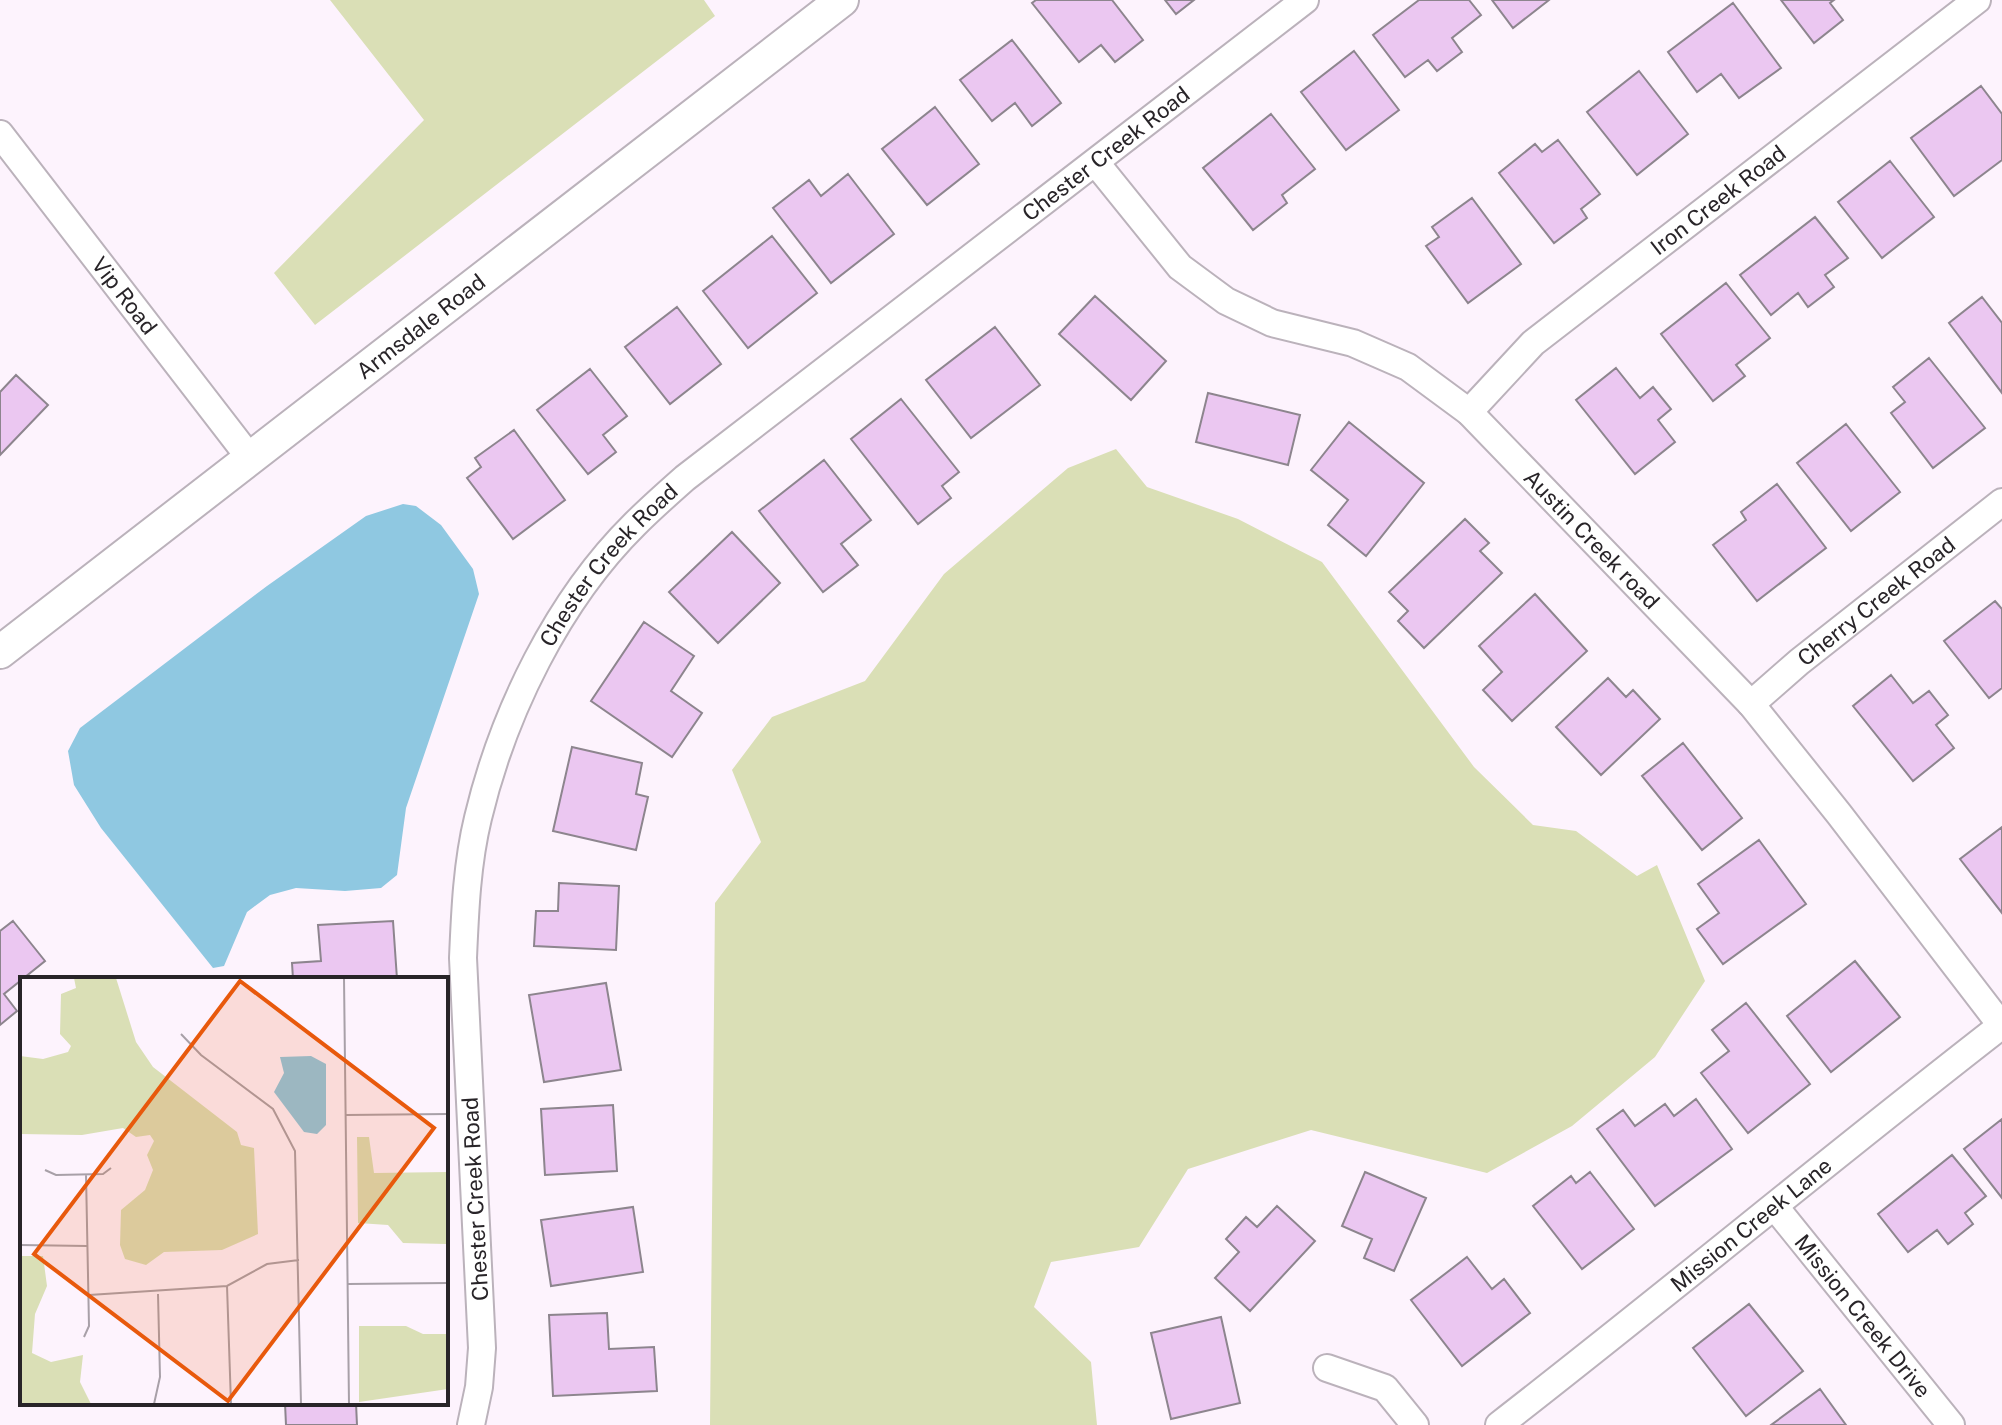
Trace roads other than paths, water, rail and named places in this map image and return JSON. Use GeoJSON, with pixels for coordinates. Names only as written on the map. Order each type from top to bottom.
{"type":"FeatureCollection","features":[{"type":"Feature","properties":{"kind":"street","name":"Armsdale Road"},"geometry":{"type":"LineString","coordinates":[[0,652],[842,0]]}},
{"type":"Feature","properties":{"kind":"street","name":"Chester Creek Road"},"geometry":{"type":"LineString","coordinates":[[471,1425],[479,1387],[482,1348],[463,958],[466,896],[478,818],[511,713],[552,632],[598,566],[634,525],[697,469],[1305,0]]}},
{"type":"Feature","properties":{"kind":"street","name":"Iron Creek Road"},"geometry":{"type":"LineString","coordinates":[[1469,412],[1533,343],[1977,0]]}},
{"type":"Feature","properties":{"kind":"street","name":"Vip Road"},"geometry":{"type":"LineString","coordinates":[[0,134],[250,458]]}},
{"type":"Feature","properties":{"kind":"street","name":"Austin Creek road"},"geometry":{"type":"LineString","coordinates":[[1096,163],[1180,267],[1226,301],[1272,323],[1353,343],[1408,367],[1469,412],[1751,704],[2002,1025]]}},
{"type":"Feature","properties":{"kind":"street","name":"Cherry Creek Road"},"geometry":{"type":"LineString","coordinates":[[1751,704],[1799,662],[2002,502]]}},
{"type":"Feature","properties":{"kind":"street","name":"Mission Creek Lane"},"geometry":{"type":"LineString","coordinates":[[1499,1425],[2002,1025]]}},
{"type":"Feature","properties":{"kind":"street","name":"Mission Creek Drive"},"geometry":{"type":"LineString","coordinates":[[1775,1207],[1951,1425]]}},
{"type":"Feature","properties":{"kind":"street"},"geometry":{"type":"LineString","coordinates":[[1327,1368],[1385,1388],[1415,1425]]}},
{"type":"Feature","properties":{"kind":"water"},"geometry":{"type":"Polygon","coordinates":[[[403,504],[416,506],[441,525],[473,569],[479,594],[406,808],[397,875],[381,888],[345,891],[296,888],[270,895],[247,912],[224,966],[213,968],[101,828],[74,785],[68,751],[80,728],[267,586],[366,516],[403,504]]]}}]}
